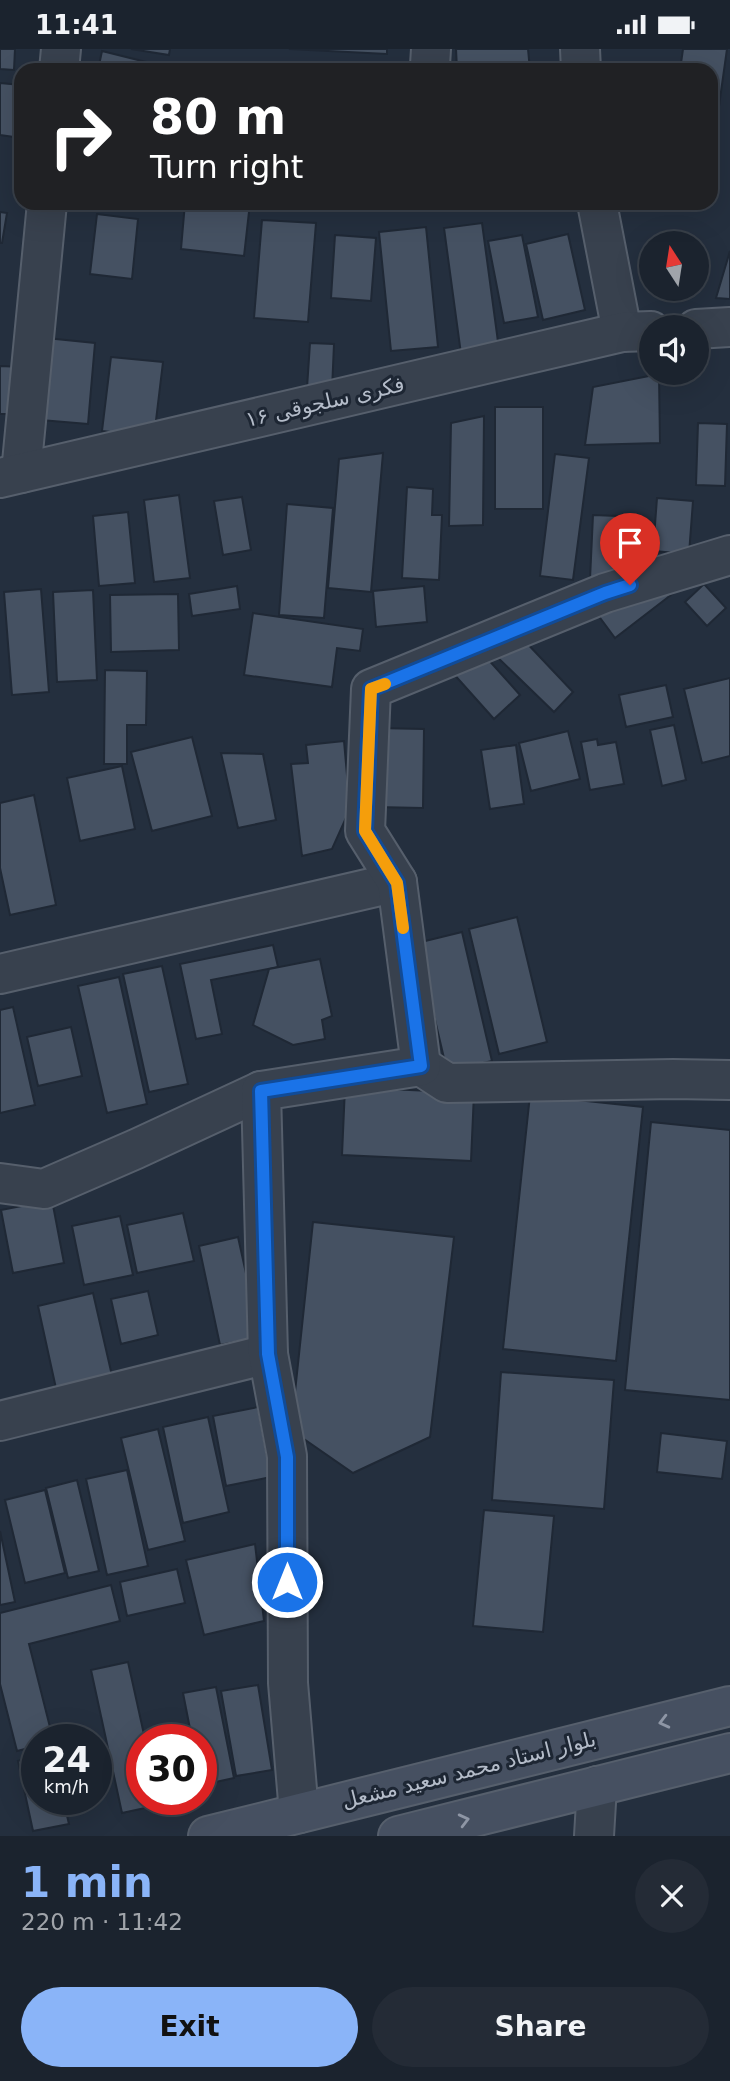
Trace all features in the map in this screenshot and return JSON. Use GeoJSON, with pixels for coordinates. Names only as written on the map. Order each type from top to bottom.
{"type":"FeatureCollection","features":[{"type":"Feature","properties":{"kind":"main road","name":"بلوار استاد محمد سعید مشعل"},"geometry":{"type":"LineString","coordinates":[[208,1836],[730,1706]]}},
{"type":"Feature","properties":{"kind":"main road"},"geometry":{"type":"LineString","coordinates":[[398,1836],[730,1753]]}},
{"type":"Feature","properties":{"kind":"street"},"geometry":{"type":"LineString","coordinates":[[10,476],[46,210]]}},
{"type":"Feature","properties":{"kind":"street"},"geometry":{"type":"LineString","coordinates":[[599,210],[637,332]]}},
{"type":"Feature","properties":{"kind":"street"},"geometry":{"type":"LineString","coordinates":[[709,328],[730,327]]}},
{"type":"Feature","properties":{"kind":"street","name":"فکری سلجوقی ۱۶"},"geometry":{"type":"LineString","coordinates":[[10,476],[637,332]]}},
{"type":"Feature","properties":{"kind":"street"},"geometry":{"type":"LineString","coordinates":[[421,1066],[397,883],[365,831],[371,689],[605,593],[730,555]]}},
{"type":"Feature","properties":{"kind":"street"},"geometry":{"type":"LineString","coordinates":[[0,974],[397,883]]}},
{"type":"Feature","properties":{"kind":"street"},"geometry":{"type":"LineString","coordinates":[[0,1183],[44,1189],[261,1091],[421,1066],[447,1083],[730,1080]]}},
{"type":"Feature","properties":{"kind":"street"},"geometry":{"type":"LineString","coordinates":[[261,1091],[268,1354],[287,1457],[288,1683],[299,1813]]}},
{"type":"Feature","properties":{"kind":"street"},"geometry":{"type":"LineString","coordinates":[[0,1421],[268,1354]]}},
{"type":"Feature","properties":{"kind":"street"},"geometry":{"type":"LineString","coordinates":[[594,1836],[597,1786]]}},
{"type":"Feature","properties":{"kind":"building"},"geometry":{"type":"Polygon","coordinates":[[[0,49],[15,49],[14,70],[0,69],[0,49]]]}},
{"type":"Feature","properties":{"kind":"building"},"geometry":{"type":"Polygon","coordinates":[[[131,49],[170,49],[169,55],[131,49]]]}},
{"type":"Feature","properties":{"kind":"building"},"geometry":{"type":"Polygon","coordinates":[[[289,49],[387,49],[387,54],[289,49]]]}},
{"type":"Feature","properties":{"kind":"building"},"geometry":{"type":"Polygon","coordinates":[[[456,49],[528,49],[529,63],[457,63],[456,49]]]}},
{"type":"Feature","properties":{"kind":"building"},"geometry":{"type":"Polygon","coordinates":[[[683,49],[727,49],[719,106],[718,63],[681,63],[683,49]]]}},
{"type":"Feature","properties":{"kind":"building"},"geometry":{"type":"Polygon","coordinates":[[[102,51],[150,63],[99,63],[102,51]]]}},
{"type":"Feature","properties":{"kind":"building"},"geometry":{"type":"Polygon","coordinates":[[[0,83],[14,84],[14,137],[0,135],[0,83]]]}},
{"type":"Feature","properties":{"kind":"building"},"geometry":{"type":"Polygon","coordinates":[[[184,210],[249,210],[244,256],[181,249],[184,210]]]}},
{"type":"Feature","properties":{"kind":"building"},"geometry":{"type":"Polygon","coordinates":[[[0,212],[7,213],[2,243],[0,243],[0,212]]]}},
{"type":"Feature","properties":{"kind":"building"},"geometry":{"type":"Polygon","coordinates":[[[97,214],[138,219],[132,279],[90,274],[97,214]]]}},
{"type":"Feature","properties":{"kind":"building"},"geometry":{"type":"Polygon","coordinates":[[[262,220],[316,223],[308,322],[254,318],[262,220]]]}},
{"type":"Feature","properties":{"kind":"building"},"geometry":{"type":"Polygon","coordinates":[[[482,223],[499,349],[461,354],[444,228],[482,223]]]}},
{"type":"Feature","properties":{"kind":"building"},"geometry":{"type":"Polygon","coordinates":[[[426,227],[438,347],[391,351],[379,232],[426,227]]]}},
{"type":"Feature","properties":{"kind":"building"},"geometry":{"type":"Polygon","coordinates":[[[568,234],[585,310],[543,320],[526,244],[568,234]]]}},
{"type":"Feature","properties":{"kind":"building"},"geometry":{"type":"Polygon","coordinates":[[[335,235],[376,238],[371,301],[331,298],[335,235]]]}},
{"type":"Feature","properties":{"kind":"building"},"geometry":{"type":"Polygon","coordinates":[[[522,235],[538,317],[504,323],[488,241],[522,235]]]}},
{"type":"Feature","properties":{"kind":"building"},"geometry":{"type":"Polygon","coordinates":[[[730,251],[730,299],[716,298],[730,251]]]}},
{"type":"Feature","properties":{"kind":"building"},"geometry":{"type":"Polygon","coordinates":[[[36,337],[95,343],[88,424],[29,419],[36,337]]]}},
{"type":"Feature","properties":{"kind":"building"},"geometry":{"type":"Polygon","coordinates":[[[310,343],[334,344],[332,390],[307,388],[310,343]]]}},
{"type":"Feature","properties":{"kind":"building"},"geometry":{"type":"Polygon","coordinates":[[[111,357],[163,362],[154,437],[102,431],[111,357]]]}},
{"type":"Feature","properties":{"kind":"building"},"geometry":{"type":"Polygon","coordinates":[[[0,366],[23,367],[22,414],[0,414],[0,366]]]}},
{"type":"Feature","properties":{"kind":"building"},"geometry":{"type":"Polygon","coordinates":[[[639,378],[639,385],[659,385],[660,443],[585,445],[593,387],[639,378]]]}},
{"type":"Feature","properties":{"kind":"building"},"geometry":{"type":"Polygon","coordinates":[[[495,407],[543,407],[543,509],[495,509],[495,407]]]}},
{"type":"Feature","properties":{"kind":"building"},"geometry":{"type":"Polygon","coordinates":[[[484,416],[483,525],[449,526],[451,423],[484,416]]]}},
{"type":"Feature","properties":{"kind":"building"},"geometry":{"type":"Polygon","coordinates":[[[698,423],[727,424],[725,486],[696,485],[698,423]]]}},
{"type":"Feature","properties":{"kind":"building"},"geometry":{"type":"Polygon","coordinates":[[[383,453],[371,592],[328,588],[339,459],[383,453]]]}},
{"type":"Feature","properties":{"kind":"building"},"geometry":{"type":"Polygon","coordinates":[[[555,454],[589,458],[573,580],[540,576],[555,454]]]}},
{"type":"Feature","properties":{"kind":"building"},"geometry":{"type":"Polygon","coordinates":[[[407,487],[433,489],[432,515],[442,515],[439,580],[402,578],[407,487]]]}},
{"type":"Feature","properties":{"kind":"building"},"geometry":{"type":"Polygon","coordinates":[[[179,495],[190,578],[154,582],[144,500],[179,495]]]}},
{"type":"Feature","properties":{"kind":"building"},"geometry":{"type":"Polygon","coordinates":[[[242,497],[251,550],[223,555],[214,501],[242,497]]]}},
{"type":"Feature","properties":{"kind":"building"},"geometry":{"type":"Polygon","coordinates":[[[657,498],[693,501],[689,554],[653,551],[657,498]]]}},
{"type":"Feature","properties":{"kind":"building"},"geometry":{"type":"Polygon","coordinates":[[[287,504],[333,508],[324,618],[279,615],[287,504]]]}},
{"type":"Feature","properties":{"kind":"building"},"geometry":{"type":"Polygon","coordinates":[[[128,512],[135,583],[99,586],[93,516],[128,512]]]}},
{"type":"Feature","properties":{"kind":"building"},"geometry":{"type":"Polygon","coordinates":[[[593,515],[643,517],[640,580],[590,579],[593,515]]]}},
{"type":"Feature","properties":{"kind":"building"},"geometry":{"type":"Polygon","coordinates":[[[704,584],[726,608],[707,626],[685,602],[704,584]]]}},
{"type":"Feature","properties":{"kind":"building"},"geometry":{"type":"Polygon","coordinates":[[[237,586],[240,609],[192,616],[189,594],[237,586]]]}},
{"type":"Feature","properties":{"kind":"building"},"geometry":{"type":"Polygon","coordinates":[[[424,586],[427,622],[376,627],[373,591],[424,586]]]}},
{"type":"Feature","properties":{"kind":"building"},"geometry":{"type":"Polygon","coordinates":[[[680,588],[615,638],[595,611],[680,588]]]}},
{"type":"Feature","properties":{"kind":"building"},"geometry":{"type":"Polygon","coordinates":[[[41,589],[49,692],[12,695],[4,592],[41,589]]]}},
{"type":"Feature","properties":{"kind":"building"},"geometry":{"type":"Polygon","coordinates":[[[93,590],[97,680],[57,682],[53,592],[93,590]]]}},
{"type":"Feature","properties":{"kind":"building"},"geometry":{"type":"Polygon","coordinates":[[[178,594],[179,650],[111,652],[110,595],[178,594]]]}},
{"type":"Feature","properties":{"kind":"building"},"geometry":{"type":"Polygon","coordinates":[[[253,613],[363,629],[360,651],[337,648],[332,687],[244,675],[253,613]]]}},
{"type":"Feature","properties":{"kind":"building"},"geometry":{"type":"Polygon","coordinates":[[[522,638],[573,692],[554,712],[492,652],[522,638]]]}},
{"type":"Feature","properties":{"kind":"building"},"geometry":{"type":"Polygon","coordinates":[[[486,657],[520,695],[494,719],[452,672],[486,657]]]}},
{"type":"Feature","properties":{"kind":"building"},"geometry":{"type":"Polygon","coordinates":[[[105,670],[147,671],[146,725],[127,725],[127,764],[104,764],[105,670]]]}},
{"type":"Feature","properties":{"kind":"building"},"geometry":{"type":"Polygon","coordinates":[[[730,678],[730,756],[702,763],[684,689],[730,678]]]}},
{"type":"Feature","properties":{"kind":"building"},"geometry":{"type":"Polygon","coordinates":[[[666,685],[673,717],[626,727],[619,695],[666,685]]]}},
{"type":"Feature","properties":{"kind":"building"},"geometry":{"type":"Polygon","coordinates":[[[674,725],[686,780],[662,786],[650,730],[674,725]]]}},
{"type":"Feature","properties":{"kind":"building"},"geometry":{"type":"Polygon","coordinates":[[[376,728],[424,729],[423,808],[375,807],[376,728]]]}},
{"type":"Feature","properties":{"kind":"building"},"geometry":{"type":"Polygon","coordinates":[[[568,731],[580,779],[531,791],[519,743],[568,731]]]}},
{"type":"Feature","properties":{"kind":"building"},"geometry":{"type":"Polygon","coordinates":[[[192,737],[212,816],[152,831],[131,752],[192,737]]]}},
{"type":"Feature","properties":{"kind":"building"},"geometry":{"type":"Polygon","coordinates":[[[597,739],[598,745],[616,742],[624,784],[590,790],[581,742],[597,739]]]}},
{"type":"Feature","properties":{"kind":"building"},"geometry":{"type":"Polygon","coordinates":[[[344,741],[350,809],[332,849],[302,856],[291,764],[308,763],[306,745],[344,741]]]}},
{"type":"Feature","properties":{"kind":"building"},"geometry":{"type":"Polygon","coordinates":[[[516,745],[524,804],[490,809],[481,750],[516,745]]]}},
{"type":"Feature","properties":{"kind":"building"},"geometry":{"type":"Polygon","coordinates":[[[221,753],[263,754],[276,820],[238,828],[221,753]]]}},
{"type":"Feature","properties":{"kind":"building"},"geometry":{"type":"Polygon","coordinates":[[[122,766],[135,829],[80,841],[67,778],[122,766]]]}},
{"type":"Feature","properties":{"kind":"building"},"geometry":{"type":"Polygon","coordinates":[[[34,795],[56,905],[10,915],[0,868],[0,803],[34,795]]]}},
{"type":"Feature","properties":{"kind":"building"},"geometry":{"type":"Polygon","coordinates":[[[517,917],[547,1042],[499,1054],[469,929],[517,917]]]}},
{"type":"Feature","properties":{"kind":"building"},"geometry":{"type":"Polygon","coordinates":[[[462,932],[492,1061],[447,1071],[417,943],[462,932]]]}},
{"type":"Feature","properties":{"kind":"building"},"geometry":{"type":"Polygon","coordinates":[[[273,945],[278,967],[211,980],[222,1034],[196,1039],[180,964],[273,945]]]}},
{"type":"Feature","properties":{"kind":"building"},"geometry":{"type":"Polygon","coordinates":[[[320,959],[332,1016],[322,1020],[325,1039],[293,1045],[253,1025],[269,969],[320,959]]]}},
{"type":"Feature","properties":{"kind":"building"},"geometry":{"type":"Polygon","coordinates":[[[162,966],[188,1084],[149,1092],[123,974],[162,966]]]}},
{"type":"Feature","properties":{"kind":"building"},"geometry":{"type":"Polygon","coordinates":[[[119,977],[147,1104],[107,1113],[78,986],[119,977]]]}},
{"type":"Feature","properties":{"kind":"building"},"geometry":{"type":"Polygon","coordinates":[[[13,1007],[35,1105],[0,1113],[0,1010],[13,1007]]]}},
{"type":"Feature","properties":{"kind":"building"},"geometry":{"type":"Polygon","coordinates":[[[71,1027],[82,1076],[38,1086],[27,1037],[71,1027]]]}},
{"type":"Feature","properties":{"kind":"building"},"geometry":{"type":"Polygon","coordinates":[[[345,1087],[474,1093],[471,1161],[342,1155],[345,1087]]]}},
{"type":"Feature","properties":{"kind":"building"},"geometry":{"type":"Polygon","coordinates":[[[530,1095],[643,1107],[616,1361],[503,1349],[530,1095]]]}},
{"type":"Feature","properties":{"kind":"building"},"geometry":{"type":"Polygon","coordinates":[[[651,1122],[730,1130],[730,1400],[625,1390],[651,1122]]]}},
{"type":"Feature","properties":{"kind":"building"},"geometry":{"type":"Polygon","coordinates":[[[52,1200],[64,1263],[13,1273],[1,1210],[52,1200]]]}},
{"type":"Feature","properties":{"kind":"building"},"geometry":{"type":"Polygon","coordinates":[[[183,1213],[194,1261],[137,1273],[127,1225],[183,1213]]]}},
{"type":"Feature","properties":{"kind":"building"},"geometry":{"type":"Polygon","coordinates":[[[120,1216],[133,1275],[84,1285],[72,1226],[120,1216]]]}},
{"type":"Feature","properties":{"kind":"building"},"geometry":{"type":"Polygon","coordinates":[[[313,1222],[454,1237],[430,1437],[353,1473],[291,1430],[313,1222]]]}},
{"type":"Feature","properties":{"kind":"building"},"geometry":{"type":"Polygon","coordinates":[[[238,1237],[260,1337],[220,1345],[199,1246],[238,1237]]]}},
{"type":"Feature","properties":{"kind":"building"},"geometry":{"type":"Polygon","coordinates":[[[148,1291],[158,1335],[121,1344],[111,1299],[148,1291]]]}},
{"type":"Feature","properties":{"kind":"building"},"geometry":{"type":"Polygon","coordinates":[[[93,1293],[113,1380],[57,1393],[38,1306],[93,1293]]]}},
{"type":"Feature","properties":{"kind":"building"},"geometry":{"type":"Polygon","coordinates":[[[501,1372],[614,1380],[604,1509],[492,1500],[501,1372]]]}},
{"type":"Feature","properties":{"kind":"building"},"geometry":{"type":"Polygon","coordinates":[[[258,1407],[271,1477],[226,1486],[213,1416],[258,1407]]]}},
{"type":"Feature","properties":{"kind":"building"},"geometry":{"type":"Polygon","coordinates":[[[208,1417],[229,1512],[183,1523],[163,1427],[208,1417]]]}},
{"type":"Feature","properties":{"kind":"building"},"geometry":{"type":"Polygon","coordinates":[[[158,1429],[185,1541],[148,1550],[121,1438],[158,1429]]]}},
{"type":"Feature","properties":{"kind":"building"},"geometry":{"type":"Polygon","coordinates":[[[661,1433],[727,1441],[722,1479],[657,1472],[661,1433]]]}},
{"type":"Feature","properties":{"kind":"building"},"geometry":{"type":"Polygon","coordinates":[[[127,1470],[148,1566],[107,1575],[86,1479],[127,1470]]]}},
{"type":"Feature","properties":{"kind":"building"},"geometry":{"type":"Polygon","coordinates":[[[77,1480],[99,1571],[68,1578],[46,1488],[77,1480]]]}},
{"type":"Feature","properties":{"kind":"building"},"geometry":{"type":"Polygon","coordinates":[[[45,1490],[65,1573],[25,1583],[5,1500],[45,1490]]]}},
{"type":"Feature","properties":{"kind":"building"},"geometry":{"type":"Polygon","coordinates":[[[484,1510],[554,1516],[543,1632],[473,1626],[484,1510]]]}},
{"type":"Feature","properties":{"kind":"building"},"geometry":{"type":"Polygon","coordinates":[[[0,1531],[15,1602],[0,1605],[0,1531]]]}},
{"type":"Feature","properties":{"kind":"building"},"geometry":{"type":"Polygon","coordinates":[[[255,1544],[264,1621],[204,1635],[186,1560],[255,1544]]]}},
{"type":"Feature","properties":{"kind":"building"},"geometry":{"type":"Polygon","coordinates":[[[177,1569],[185,1603],[127,1616],[120,1582],[177,1569]]]}},
{"type":"Feature","properties":{"kind":"building"},"geometry":{"type":"Polygon","coordinates":[[[111,1585],[120,1621],[29,1644],[49,1724],[21,1724],[21,1750],[17,1751],[0,1684],[0,1613],[111,1585]]]}},
{"type":"Feature","properties":{"kind":"building"},"geometry":{"type":"Polygon","coordinates":[[[128,1662],[142,1724],[126,1724],[126,1812],[122,1813],[112,1767],[112,1724],[103,1724],[91,1670],[128,1662]]]}},
{"type":"Feature","properties":{"kind":"building"},"geometry":{"type":"Polygon","coordinates":[[[258,1685],[272,1770],[236,1776],[221,1691],[258,1685]]]}},
{"type":"Feature","properties":{"kind":"building"},"geometry":{"type":"Polygon","coordinates":[[[216,1687],[234,1778],[217,1782],[217,1724],[189,1724],[183,1693],[216,1687]]]}},
{"type":"Feature","properties":{"kind":"building"},"geometry":{"type":"Polygon","coordinates":[[[30,1815],[67,1815],[69,1824],[33,1831],[30,1815]]]}},
{"type":"Feature","properties":{"kind":"slow traffic"},"geometry":{"type":"LineString","coordinates":[[385,684],[371,689],[365,831],[397,883],[403,928]]}},
{"type":"Feature","properties":{"kind":"route"},"geometry":{"type":"LineString","coordinates":[[287,1582],[287,1457],[268,1354],[261,1091],[421,1066],[397,883],[365,831],[371,689],[630,585]]}}]}
